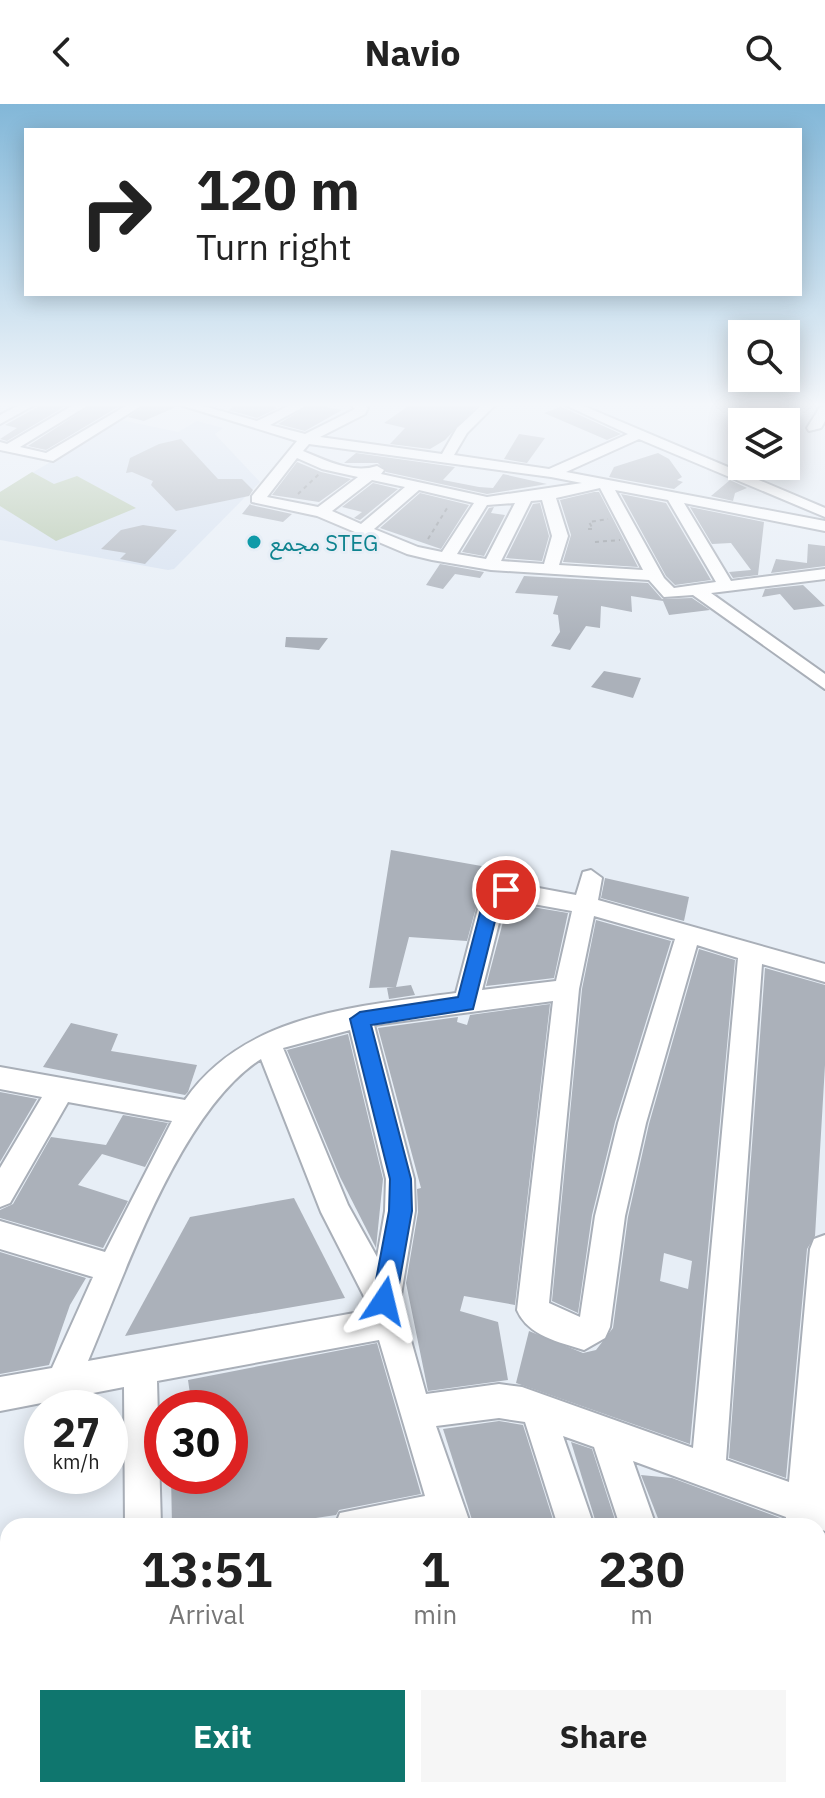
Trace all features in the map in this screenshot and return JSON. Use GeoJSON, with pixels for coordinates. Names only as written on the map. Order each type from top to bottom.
{"type":"FeatureCollection","features":[{"type":"Feature","properties":{"kind":"street"},"geometry":{"type":"LineString","coordinates":[[268,483],[257,497],[321,512],[413,551],[491,565],[655,576]]}},
{"type":"Feature","properties":{"kind":"street"},"geometry":{"type":"LineString","coordinates":[[321,512],[362,483]]}},
{"type":"Feature","properties":{"kind":"street"},"geometry":{"type":"LineString","coordinates":[[400,483],[483,500],[548,495],[604,483]]}},
{"type":"Feature","properties":{"kind":"street"},"geometry":{"type":"LineString","coordinates":[[604,483],[825,526]]}},
{"type":"Feature","properties":{"kind":"street"},"geometry":{"type":"LineString","coordinates":[[604,483],[655,576],[670,593],[825,574]]}},
{"type":"Feature","properties":{"kind":"street"},"geometry":{"type":"LineString","coordinates":[[755,483],[825,513]]}},
{"type":"Feature","properties":{"kind":"street"},"geometry":{"type":"LineString","coordinates":[[364,529],[415,486]]}},
{"type":"Feature","properties":{"kind":"street"},"geometry":{"type":"LineString","coordinates":[[548,495],[560,536],[550,569]]}},
{"type":"Feature","properties":{"kind":"street"},"geometry":{"type":"LineString","coordinates":[[672,495],[726,586]]}},
{"type":"Feature","properties":{"kind":"street"},"geometry":{"type":"LineString","coordinates":[[491,565],[525,498]]}},
{"type":"Feature","properties":{"kind":"street"},"geometry":{"type":"LineString","coordinates":[[447,557],[483,500]]}},
{"type":"Feature","properties":{"kind":"street"},"geometry":{"type":"LineString","coordinates":[[791,519],[805,504]]}},
{"type":"Feature","properties":{"kind":"street"},"geometry":{"type":"LineString","coordinates":[[698,591],[825,683]]}},
{"type":"Feature","properties":{"kind":"street"},"geometry":{"type":"LineString","coordinates":[[591,878],[567,989],[533,1310],[550,1323],[584,1334],[594,1327],[610,1216],[632,1123],[688,934]]}},
{"type":"Feature","properties":{"kind":"street"},"geometry":{"type":"LineString","coordinates":[[466,1003],[496,894],[506,890],[585,905],[825,973]]}},
{"type":"Feature","properties":{"kind":"street"},"geometry":{"type":"LineString","coordinates":[[708,1471],[751,952]]}},
{"type":"Feature","properties":{"kind":"street"},"geometry":{"type":"LineString","coordinates":[[62,1383],[113,1269],[191,1113],[218,1081],[245,1056],[268,1043],[360,1019],[567,989]]}},
{"type":"Feature","properties":{"kind":"street"},"geometry":{"type":"LineString","coordinates":[[360,1019],[400,1179],[400,1211],[387,1312]]}},
{"type":"Feature","properties":{"kind":"street"},"geometry":{"type":"LineString","coordinates":[[268,1043],[336,1212],[387,1312],[414,1412],[451,1518]]}},
{"type":"Feature","properties":{"kind":"street"},"geometry":{"type":"LineString","coordinates":[[0,1078],[191,1113]]}},
{"type":"Feature","properties":{"kind":"street"},"geometry":{"type":"LineString","coordinates":[[0,1194],[61,1090]]}},
{"type":"Feature","properties":{"kind":"street"},"geometry":{"type":"LineString","coordinates":[[0,1235],[113,1269]]}},
{"type":"Feature","properties":{"kind":"street"},"geometry":{"type":"LineString","coordinates":[[414,1412],[499,1401],[538,1411],[708,1471],[811,1515],[825,1249]]}},
{"type":"Feature","properties":{"kind":"street"},"geometry":{"type":"LineString","coordinates":[[0,1394],[140,1368],[387,1312]]}},
{"type":"Feature","properties":{"kind":"street"},"geometry":{"type":"LineString","coordinates":[[140,1368],[143,1518]]}},
{"type":"Feature","properties":{"kind":"street"},"geometry":{"type":"LineString","coordinates":[[538,1411],[573,1518]]}},
{"type":"Feature","properties":{"kind":"street"},"geometry":{"type":"LineString","coordinates":[[608,1437],[635,1518]]}},
{"type":"Feature","properties":{"kind":"path"},"geometry":{"type":"LineString","coordinates":[[287,504],[309,483]]}},
{"type":"Feature","properties":{"kind":"path"},"geometry":{"type":"LineString","coordinates":[[428,539],[456,494]]}},
{"type":"Feature","properties":{"kind":"path"},"geometry":{"type":"LineString","coordinates":[[588,529],[593,529],[589,522],[623,517]]}},
{"type":"Feature","properties":{"kind":"path"},"geometry":{"type":"LineString","coordinates":[[595,542],[636,539]]}},
{"type":"Feature","properties":{"kind":"shaded area"},"geometry":{"type":"Polygon","coordinates":[[[15,483],[259,483],[174,569],[168,570],[0,540],[0,492],[15,483]]]}},
{"type":"Feature","properties":{"kind":"green space"},"geometry":{"type":"Polygon","coordinates":[[[14,483],[90,483],[136,508],[56,541],[0,506],[0,492],[14,483]]]}},
{"type":"Feature","properties":{"kind":"building"},"geometry":{"type":"Polygon","coordinates":[[[246,483],[253,490],[249,496],[176,511],[151,485],[246,483]]]}},
{"type":"Feature","properties":{"kind":"building"},"geometry":{"type":"Polygon","coordinates":[[[281,483],[345,483],[319,502],[272,495],[281,483]]]}},
{"type":"Feature","properties":{"kind":"building"},"geometry":{"type":"Polygon","coordinates":[[[373,483],[398,489],[360,520],[354,518],[362,512],[342,507],[373,483]]]}},
{"type":"Feature","properties":{"kind":"building"},"geometry":{"type":"Polygon","coordinates":[[[437,483],[493,488],[497,483],[547,484],[487,494],[437,483]]]}},
{"type":"Feature","properties":{"kind":"building"},"geometry":{"type":"Polygon","coordinates":[[[642,483],[682,483],[674,489],[642,483]]]}},
{"type":"Feature","properties":{"kind":"building"},"geometry":{"type":"Polygon","coordinates":[[[726,483],[747,488],[735,493],[733,501],[711,496],[726,483]]]}},
{"type":"Feature","properties":{"kind":"building"},"geometry":{"type":"Polygon","coordinates":[[[599,492],[638,567],[563,562],[571,535],[560,500],[599,492]]]}},
{"type":"Feature","properties":{"kind":"building"},"geometry":{"type":"Polygon","coordinates":[[[420,493],[469,505],[441,549],[380,528],[420,493]]]}},
{"type":"Feature","properties":{"kind":"building"},"geometry":{"type":"Polygon","coordinates":[[[621,494],[666,503],[711,580],[675,585],[666,576],[621,494]]]}},
{"type":"Feature","properties":{"kind":"building"},"geometry":{"type":"Polygon","coordinates":[[[540,503],[549,536],[542,561],[506,558],[533,504],[540,503]]]}},
{"type":"Feature","properties":{"kind":"building"},"geometry":{"type":"Polygon","coordinates":[[[250,504],[292,514],[283,522],[242,514],[250,504]]]}},
{"type":"Feature","properties":{"kind":"building"},"geometry":{"type":"Polygon","coordinates":[[[494,507],[491,513],[505,515],[484,556],[462,552],[489,508],[494,507]]]}},
{"type":"Feature","properties":{"kind":"building"},"geometry":{"type":"Polygon","coordinates":[[[690,507],[764,522],[758,575],[733,578],[729,572],[751,570],[731,543],[712,544],[690,507]]]}},
{"type":"Feature","properties":{"kind":"building"},"geometry":{"type":"Polygon","coordinates":[[[143,525],[177,530],[145,564],[120,559],[126,553],[101,549],[121,530],[143,525]]]}},
{"type":"Feature","properties":{"kind":"building"},"geometry":{"type":"Polygon","coordinates":[[[808,544],[825,546],[825,566],[771,573],[776,559],[807,563],[808,544]]]}},
{"type":"Feature","properties":{"kind":"building"},"geometry":{"type":"Polygon","coordinates":[[[440,564],[484,572],[480,578],[455,574],[443,589],[426,585],[440,564]]]}},
{"type":"Feature","properties":{"kind":"building"},"geometry":{"type":"Polygon","coordinates":[[[524,576],[648,583],[662,599],[692,598],[710,610],[669,615],[663,601],[631,596],[632,612],[601,606],[600,628],[586,626],[570,650],[551,646],[560,632],[558,615],[553,614],[558,596],[515,593],[524,576]]]}},
{"type":"Feature","properties":{"kind":"building"},"geometry":{"type":"Polygon","coordinates":[[[803,585],[825,606],[794,610],[780,594],[762,597],[765,589],[803,585]]]}},
{"type":"Feature","properties":{"kind":"building"},"geometry":{"type":"Polygon","coordinates":[[[286,637],[328,638],[319,650],[285,647],[286,637]]]}},
{"type":"Feature","properties":{"kind":"building"},"geometry":{"type":"Polygon","coordinates":[[[604,671],[641,678],[633,698],[591,687],[604,671]]]}},
{"type":"Feature","properties":{"kind":"building"},"geometry":{"type":"Polygon","coordinates":[[[391,850],[487,867],[467,941],[409,937],[396,987],[411,985],[415,995],[389,999],[387,988],[395,987],[369,988],[391,850]]]}},
{"type":"Feature","properties":{"kind":"building"},"geometry":{"type":"Polygon","coordinates":[[[605,878],[689,897],[684,921],[601,898],[605,878]]]}},
{"type":"Feature","properties":{"kind":"building"},"geometry":{"type":"Polygon","coordinates":[[[508,903],[568,913],[554,978],[486,986],[508,903]]]}},
{"type":"Feature","properties":{"kind":"building"},"geometry":{"type":"Polygon","coordinates":[[[596,920],[671,941],[615,1122],[592,1215],[578,1313],[552,1301],[582,989],[596,920]]]}},
{"type":"Feature","properties":{"kind":"building"},"geometry":{"type":"Polygon","coordinates":[[[699,949],[735,960],[690,1444],[516,1383],[529,1331],[583,1353],[596,1350],[613,1328],[628,1217],[649,1124],[699,949]],[[664,1253],[660,1281],[688,1289],[692,1261],[664,1253]]]}},
{"type":"Feature","properties":{"kind":"building"},"geometry":{"type":"Polygon","coordinates":[[[765,968],[825,985],[825,1065],[815,1236],[807,1249],[786,1478],[729,1458],[765,968]]]}},
{"type":"Feature","properties":{"kind":"building"},"geometry":{"type":"Polygon","coordinates":[[[550,1004],[515,1305],[464,1296],[460,1311],[498,1322],[508,1380],[428,1391],[406,1283],[418,1212],[417,1189],[421,1188],[378,1028],[458,1017],[457,1022],[467,1025],[470,1015],[550,1004]]]}},
{"type":"Feature","properties":{"kind":"building"},"geometry":{"type":"Polygon","coordinates":[[[71,1023],[118,1034],[111,1051],[197,1065],[188,1092],[185,1095],[43,1067],[71,1023]]]}},
{"type":"Feature","properties":{"kind":"building"},"geometry":{"type":"Polygon","coordinates":[[[348,1034],[383,1179],[376,1248],[340,1177],[287,1050],[348,1034]]]}},
{"type":"Feature","properties":{"kind":"building"},"geometry":{"type":"Polygon","coordinates":[[[0,1092],[37,1099],[0,1162],[0,1092]]]}},
{"type":"Feature","properties":{"kind":"building"},"geometry":{"type":"Polygon","coordinates":[[[123,1115],[168,1123],[145,1167],[102,1154],[78,1185],[128,1201],[103,1248],[0,1218],[0,1210],[13,1204],[51,1137],[106,1145],[123,1115]]]}},
{"type":"Feature","properties":{"kind":"building"},"geometry":{"type":"Polygon","coordinates":[[[294,1198],[345,1298],[125,1336],[190,1217],[294,1198]]]}},
{"type":"Feature","properties":{"kind":"building"},"geometry":{"type":"Polygon","coordinates":[[[0,1252],[86,1278],[70,1305],[49,1365],[0,1374],[0,1252]]]}},
{"type":"Feature","properties":{"kind":"building"},"geometry":{"type":"Polygon","coordinates":[[[377,1343],[421,1494],[339,1510],[336,1515],[316,1518],[172,1518],[171,1494],[248,1494],[248,1390],[189,1390],[188,1380],[377,1343]]]}},
{"type":"Feature","properties":{"kind":"building"},"geometry":{"type":"Polygon","coordinates":[[[499,1421],[523,1425],[552,1518],[471,1518],[443,1429],[499,1421]]]}},
{"type":"Feature","properties":{"kind":"building"},"geometry":{"type":"Polygon","coordinates":[[[571,1442],[592,1449],[614,1518],[595,1518],[571,1442]]]}},
{"type":"Feature","properties":{"kind":"building"},"geometry":{"type":"Polygon","coordinates":[[[641,1475],[672,1478],[780,1518],[658,1518],[641,1475]]]}},
{"type":"Feature","properties":{"kind":"place","name":"مجمع STEG"},"geometry":{"type":"Point","coordinates":[254,542]}},
{"type":"Feature","properties":{"kind":"route"},"geometry":{"type":"LineString","coordinates":[[384,1301],[402,1197],[360,1019],[466,1003],[491,905],[496,894],[506,890]]}}]}
